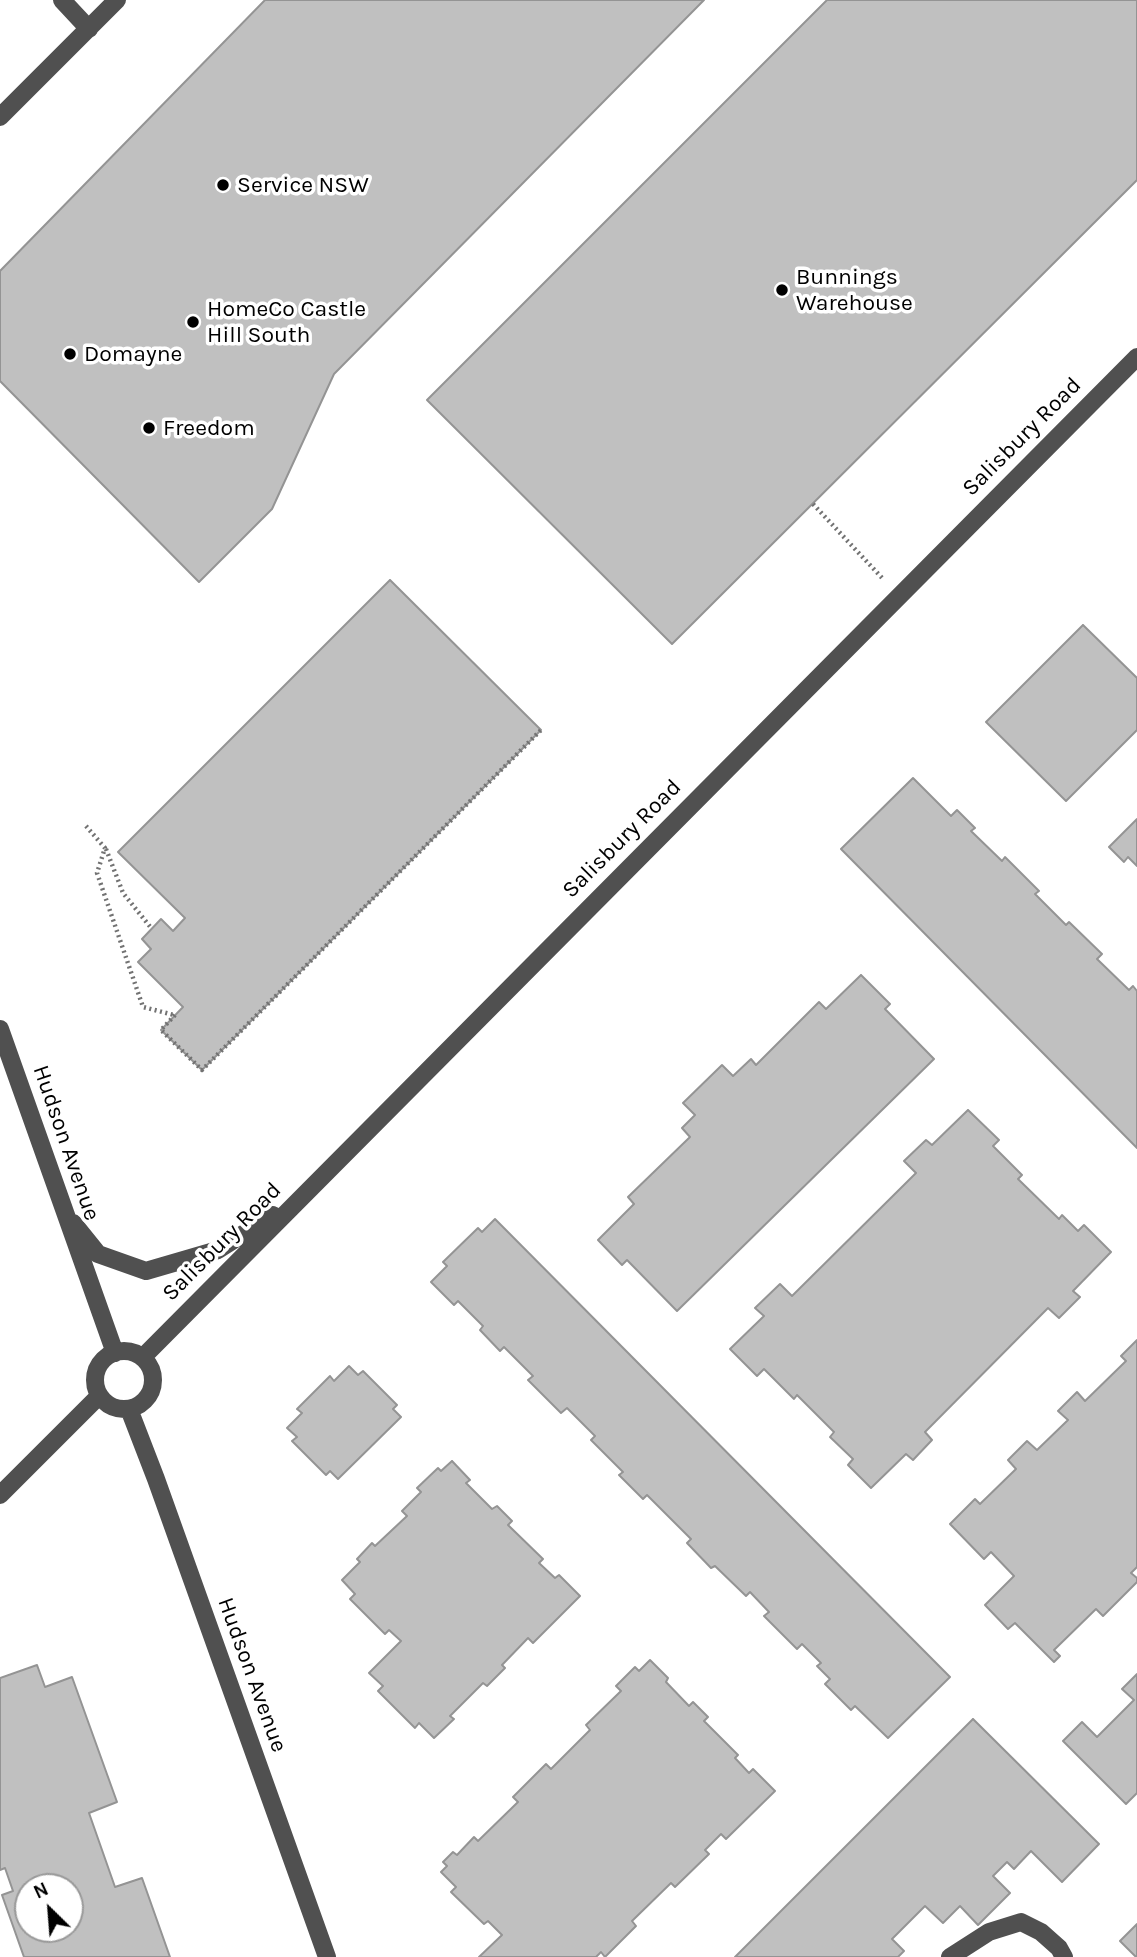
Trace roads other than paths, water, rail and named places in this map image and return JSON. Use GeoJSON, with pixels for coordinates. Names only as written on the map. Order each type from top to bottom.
{"type":"FeatureCollection","features":[{"type":"Feature","properties":{"kind":"street"},"geometry":{"type":"LineString","coordinates":[[62,0],[89,29]]}},
{"type":"Feature","properties":{"kind":"street"},"geometry":{"type":"LineString","coordinates":[[0,117],[117,0]]}},
{"type":"Feature","properties":{"kind":"street","name":"Salisbury Road"},"geometry":{"type":"LineString","coordinates":[[143,1357],[1137,357]]}},
{"type":"Feature","properties":{"kind":"street","name":"Hudson Avenue"},"geometry":{"type":"LineString","coordinates":[[0,1029],[114,1353]]}},
{"type":"Feature","properties":{"kind":"street"},"geometry":{"type":"LineString","coordinates":[[65,1212],[98,1254],[146,1271],[218,1250],[302,1196]]}},
{"type":"Feature","properties":{"kind":"street"},"geometry":{"type":"LineString","coordinates":[[124,1351],[143,1357],[149,1364],[154,1383],[146,1400],[129,1409],[112,1407],[99,1396],[96,1371],[107,1357],[114,1353],[124,1351]]}},
{"type":"Feature","properties":{"kind":"street"},"geometry":{"type":"LineString","coordinates":[[0,1495],[99,1396]]}},
{"type":"Feature","properties":{"kind":"street","name":"Hudson Avenue"},"geometry":{"type":"LineString","coordinates":[[129,1409],[327,1957]]}},
{"type":"Feature","properties":{"kind":"street"},"geometry":{"type":"LineString","coordinates":[[950,1957],[989,1932],[1021,1922],[1041,1932],[1059,1948],[1064,1957]]}},
{"type":"Feature","properties":{"kind":"place","name":"Service NSW"},"geometry":{"type":"Point","coordinates":[223,185]}},
{"type":"Feature","properties":{"kind":"place","name":"Bunnings Warehouse"},"geometry":{"type":"Point","coordinates":[782,290]}},
{"type":"Feature","properties":{"kind":"place","name":"HomeCo Castle Hill South"},"geometry":{"type":"Point","coordinates":[193,322]}},
{"type":"Feature","properties":{"kind":"place","name":"Domayne"},"geometry":{"type":"Point","coordinates":[70,354]}},
{"type":"Feature","properties":{"kind":"place","name":"Freedom"},"geometry":{"type":"Point","coordinates":[149,428]}}]}
